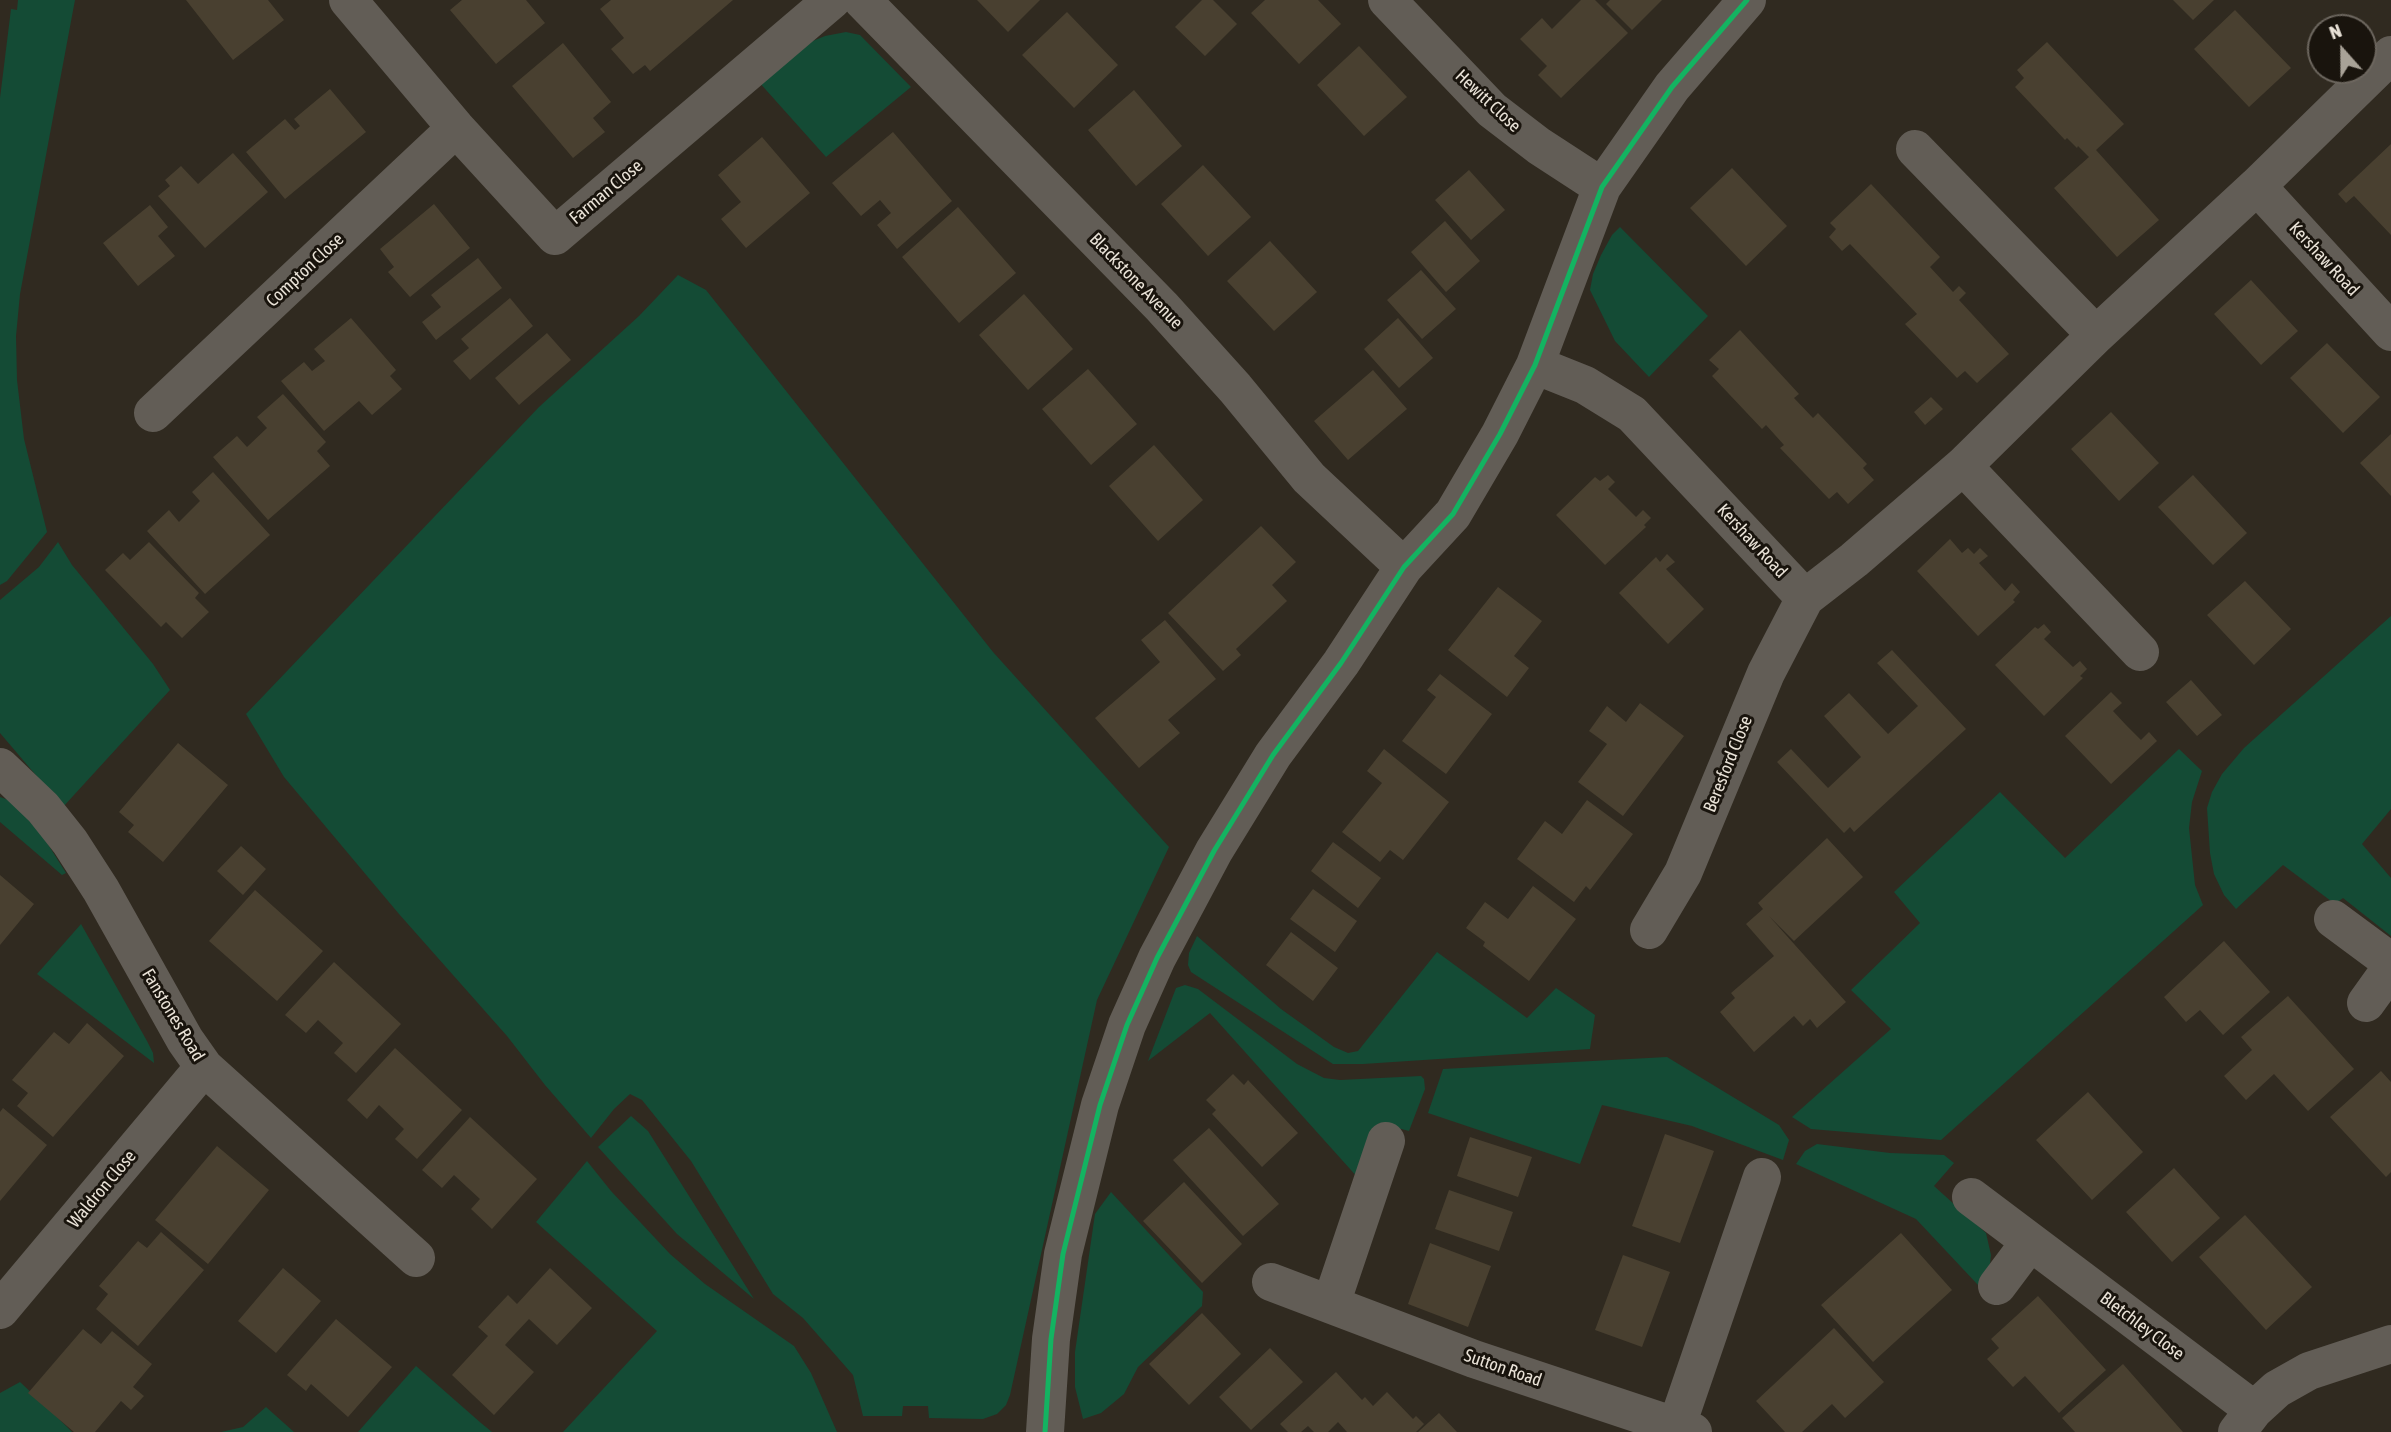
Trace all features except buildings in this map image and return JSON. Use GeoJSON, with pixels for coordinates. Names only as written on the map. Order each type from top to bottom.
{"type":"FeatureCollection","features":[{"type":"Feature","properties":{"kind":"street","name":"Farman Close"},"geometry":{"type":"LineString","coordinates":[[348,0],[456,128],[555,236],[832,0]]}},
{"type":"Feature","properties":{"kind":"street","name":"Blackstone Avenue"},"geometry":{"type":"LineString","coordinates":[[862,0],[1162,307],[1227,379],[1309,478],[1404,567]]}},
{"type":"Feature","properties":{"kind":"street","name":"Hewitt Close"},"geometry":{"type":"LineString","coordinates":[[1387,0],[1492,110],[1539,146],[1602,187]]}},
{"type":"Feature","properties":{"kind":"street"},"geometry":{"type":"LineString","coordinates":[[1045,1432],[1051,1339],[1063,1254],[1100,1105],[1127,1025],[1157,958],[1214,851],[1273,755],[1342,663],[1404,567],[1453,514],[1500,434],[1535,365],[1602,187],[1672,87],[1747,0]]}},
{"type":"Feature","properties":{"kind":"street"},"geometry":{"type":"LineString","coordinates":[[1805,598],[1854,560],[1962,466],[2391,55]]}},
{"type":"Feature","properties":{"kind":"street","name":"Compton Close"},"geometry":{"type":"LineString","coordinates":[[153,412],[456,128]]}},
{"type":"Feature","properties":{"kind":"street"},"geometry":{"type":"LineString","coordinates":[[1915,149],[2096,335]]}},
{"type":"Feature","properties":{"kind":"street","name":"Kershaw Road"},"geometry":{"type":"LineString","coordinates":[[2257,186],[2391,332]]}},
{"type":"Feature","properties":{"kind":"street","name":"Kershaw Road"},"geometry":{"type":"LineString","coordinates":[[1535,365],[1585,385],[1632,414],[1805,598]]}},
{"type":"Feature","properties":{"kind":"street"},"geometry":{"type":"LineString","coordinates":[[1962,466],[2140,652]]}},
{"type":"Feature","properties":{"kind":"street","name":"Beresford Close"},"geometry":{"type":"LineString","coordinates":[[1649,930],[1683,873],[1766,673],[1805,598]]}},
{"type":"Feature","properties":{"kind":"street","name":"Fanstones Road"},"geometry":{"type":"LineString","coordinates":[[0,767],[43,808],[71,842],[185,1040],[204,1067],[416,1258]]}},
{"type":"Feature","properties":{"kind":"street"},"geometry":{"type":"LineString","coordinates":[[2333,919],[2391,962]]}},
{"type":"Feature","properties":{"kind":"street"},"geometry":{"type":"LineString","coordinates":[[2366,1003],[2391,968]]}},
{"type":"Feature","properties":{"kind":"street","name":"Waldron Close"},"geometry":{"type":"LineString","coordinates":[[0,1310],[204,1067]]}},
{"type":"Feature","properties":{"kind":"street"},"geometry":{"type":"LineString","coordinates":[[1331,1304],[1386,1141]]}},
{"type":"Feature","properties":{"kind":"street","name":"Sutton Road"},"geometry":{"type":"LineString","coordinates":[[1271,1282],[1474,1359],[1685,1429],[1762,1177]]}},
{"type":"Feature","properties":{"kind":"street","name":"Bletchley Close"},"geometry":{"type":"LineString","coordinates":[[1970,1197],[2030,1242],[2245,1421]]}},
{"type":"Feature","properties":{"kind":"street"},"geometry":{"type":"LineString","coordinates":[[1997,1286],[2030,1242]]}},
{"type":"Feature","properties":{"kind":"street"},"geometry":{"type":"LineString","coordinates":[[2245,1421],[2277,1389],[2309,1371],[2391,1344]]}},
{"type":"Feature","properties":{"kind":"green space"},"geometry":{"type":"Polygon","coordinates":[[[18,0],[75,0],[20,294],[16,336],[17,380],[24,439],[47,532],[7,581],[0,585],[0,98],[11,9],[17,10],[18,0]]]}},
{"type":"Feature","properties":{"kind":"green space"},"geometry":{"type":"Polygon","coordinates":[[[846,32],[860,35],[911,87],[826,157],[758,81],[803,45],[825,36],[846,32]]]}},
{"type":"Feature","properties":{"kind":"green space"},"geometry":{"type":"Polygon","coordinates":[[[1620,227],[1708,316],[1649,377],[1615,341],[1590,290],[1601,255],[1612,235],[1620,227]]]}},
{"type":"Feature","properties":{"kind":"green space"},"geometry":{"type":"Polygon","coordinates":[[[678,275],[706,290],[993,652],[1169,847],[1097,1000],[1010,1395],[1006,1405],[997,1414],[983,1419],[929,1418],[928,1406],[903,1406],[902,1416],[863,1416],[853,1375],[803,1318],[773,1294],[691,1161],[642,1100],[630,1094],[591,1138],[284,777],[246,714],[539,407],[639,316],[678,275]]]}},
{"type":"Feature","properties":{"kind":"green space"},"geometry":{"type":"Polygon","coordinates":[[[58,542],[72,565],[153,664],[170,690],[63,807],[0,733],[0,600],[39,567],[58,542]]]}},
{"type":"Feature","properties":{"kind":"green space"},"geometry":{"type":"Polygon","coordinates":[[[2391,616],[2391,809],[2362,844],[2391,878],[2391,936],[2343,898],[2335,904],[2283,865],[2236,909],[2224,895],[2214,874],[2207,808],[2212,792],[2222,774],[2244,748],[2391,616]]]}},
{"type":"Feature","properties":{"kind":"green space"},"geometry":{"type":"Polygon","coordinates":[[[2179,749],[2202,771],[2192,802],[2189,828],[2195,885],[2203,905],[1941,1140],[1811,1129],[1792,1117],[1891,1029],[1851,990],[1920,923],[1894,892],[2000,792],[2065,858],[2179,749]]]}},
{"type":"Feature","properties":{"kind":"green space"},"geometry":{"type":"Polygon","coordinates":[[[0,797],[14,802],[44,838],[66,873],[62,875],[0,822],[0,797]]]}},
{"type":"Feature","properties":{"kind":"green space"},"geometry":{"type":"Polygon","coordinates":[[[81,924],[147,1041],[154,1063],[37,974],[81,924]]]}},
{"type":"Feature","properties":{"kind":"green space"},"geometry":{"type":"Polygon","coordinates":[[[1197,936],[1281,1009],[1334,1047],[1348,1053],[1358,1051],[1437,952],[1527,1018],[1556,988],[1595,1015],[1590,1049],[1333,1064],[1191,972],[1188,965],[1189,953],[1197,936]]]}},
{"type":"Feature","properties":{"kind":"green space"},"geometry":{"type":"Polygon","coordinates":[[[1185,985],[1198,989],[1297,1064],[1324,1078],[1340,1080],[1421,1076],[1425,1089],[1409,1131],[1379,1123],[1359,1179],[1210,1013],[1148,1061],[1176,988],[1185,985]]]}},
{"type":"Feature","properties":{"kind":"green space"},"geometry":{"type":"Polygon","coordinates":[[[1667,1057],[1779,1125],[1789,1140],[1783,1160],[1692,1126],[1602,1105],[1580,1164],[1428,1113],[1443,1069],[1667,1057]]]}},
{"type":"Feature","properties":{"kind":"green space"},"geometry":{"type":"Polygon","coordinates":[[[631,1116],[648,1131],[754,1299],[677,1234],[598,1147],[631,1116]]]}},
{"type":"Feature","properties":{"kind":"green space"},"geometry":{"type":"Polygon","coordinates":[[[1817,1144],[1890,1153],[1944,1155],[1954,1163],[1934,1186],[1986,1233],[1991,1255],[1990,1264],[1978,1285],[1916,1219],[1796,1164],[1805,1151],[1817,1144]]]}},
{"type":"Feature","properties":{"kind":"green space"},"geometry":{"type":"Polygon","coordinates":[[[587,1161],[670,1254],[705,1284],[794,1346],[811,1373],[837,1432],[563,1432],[657,1331],[536,1222],[587,1161]]]}},
{"type":"Feature","properties":{"kind":"green space"},"geometry":{"type":"Polygon","coordinates":[[[1111,1192],[1203,1292],[1202,1306],[1138,1367],[1124,1394],[1101,1413],[1083,1419],[1075,1387],[1075,1352],[1095,1214],[1111,1192]]]}},
{"type":"Feature","properties":{"kind":"green space"},"geometry":{"type":"Polygon","coordinates":[[[416,1366],[481,1423],[492,1432],[358,1432],[416,1366]]]}},
{"type":"Feature","properties":{"kind":"green space"},"geometry":{"type":"Polygon","coordinates":[[[20,1382],[72,1432],[0,1432],[0,1393],[20,1382]]]}},
{"type":"Feature","properties":{"kind":"green space"},"geometry":{"type":"Polygon","coordinates":[[[266,1407],[294,1432],[221,1432],[243,1427],[266,1407]]]}},
{"type":"Feature","properties":{"kind":"transit line"},"geometry":{"type":"LineString","coordinates":[[1045,1432],[1051,1339],[1063,1254],[1100,1105],[1127,1025],[1157,958],[1214,851],[1273,755],[1341,663],[1404,567],[1453,514],[1500,434],[1535,365],[1602,187],[1672,87],[1747,0]]}}]}
